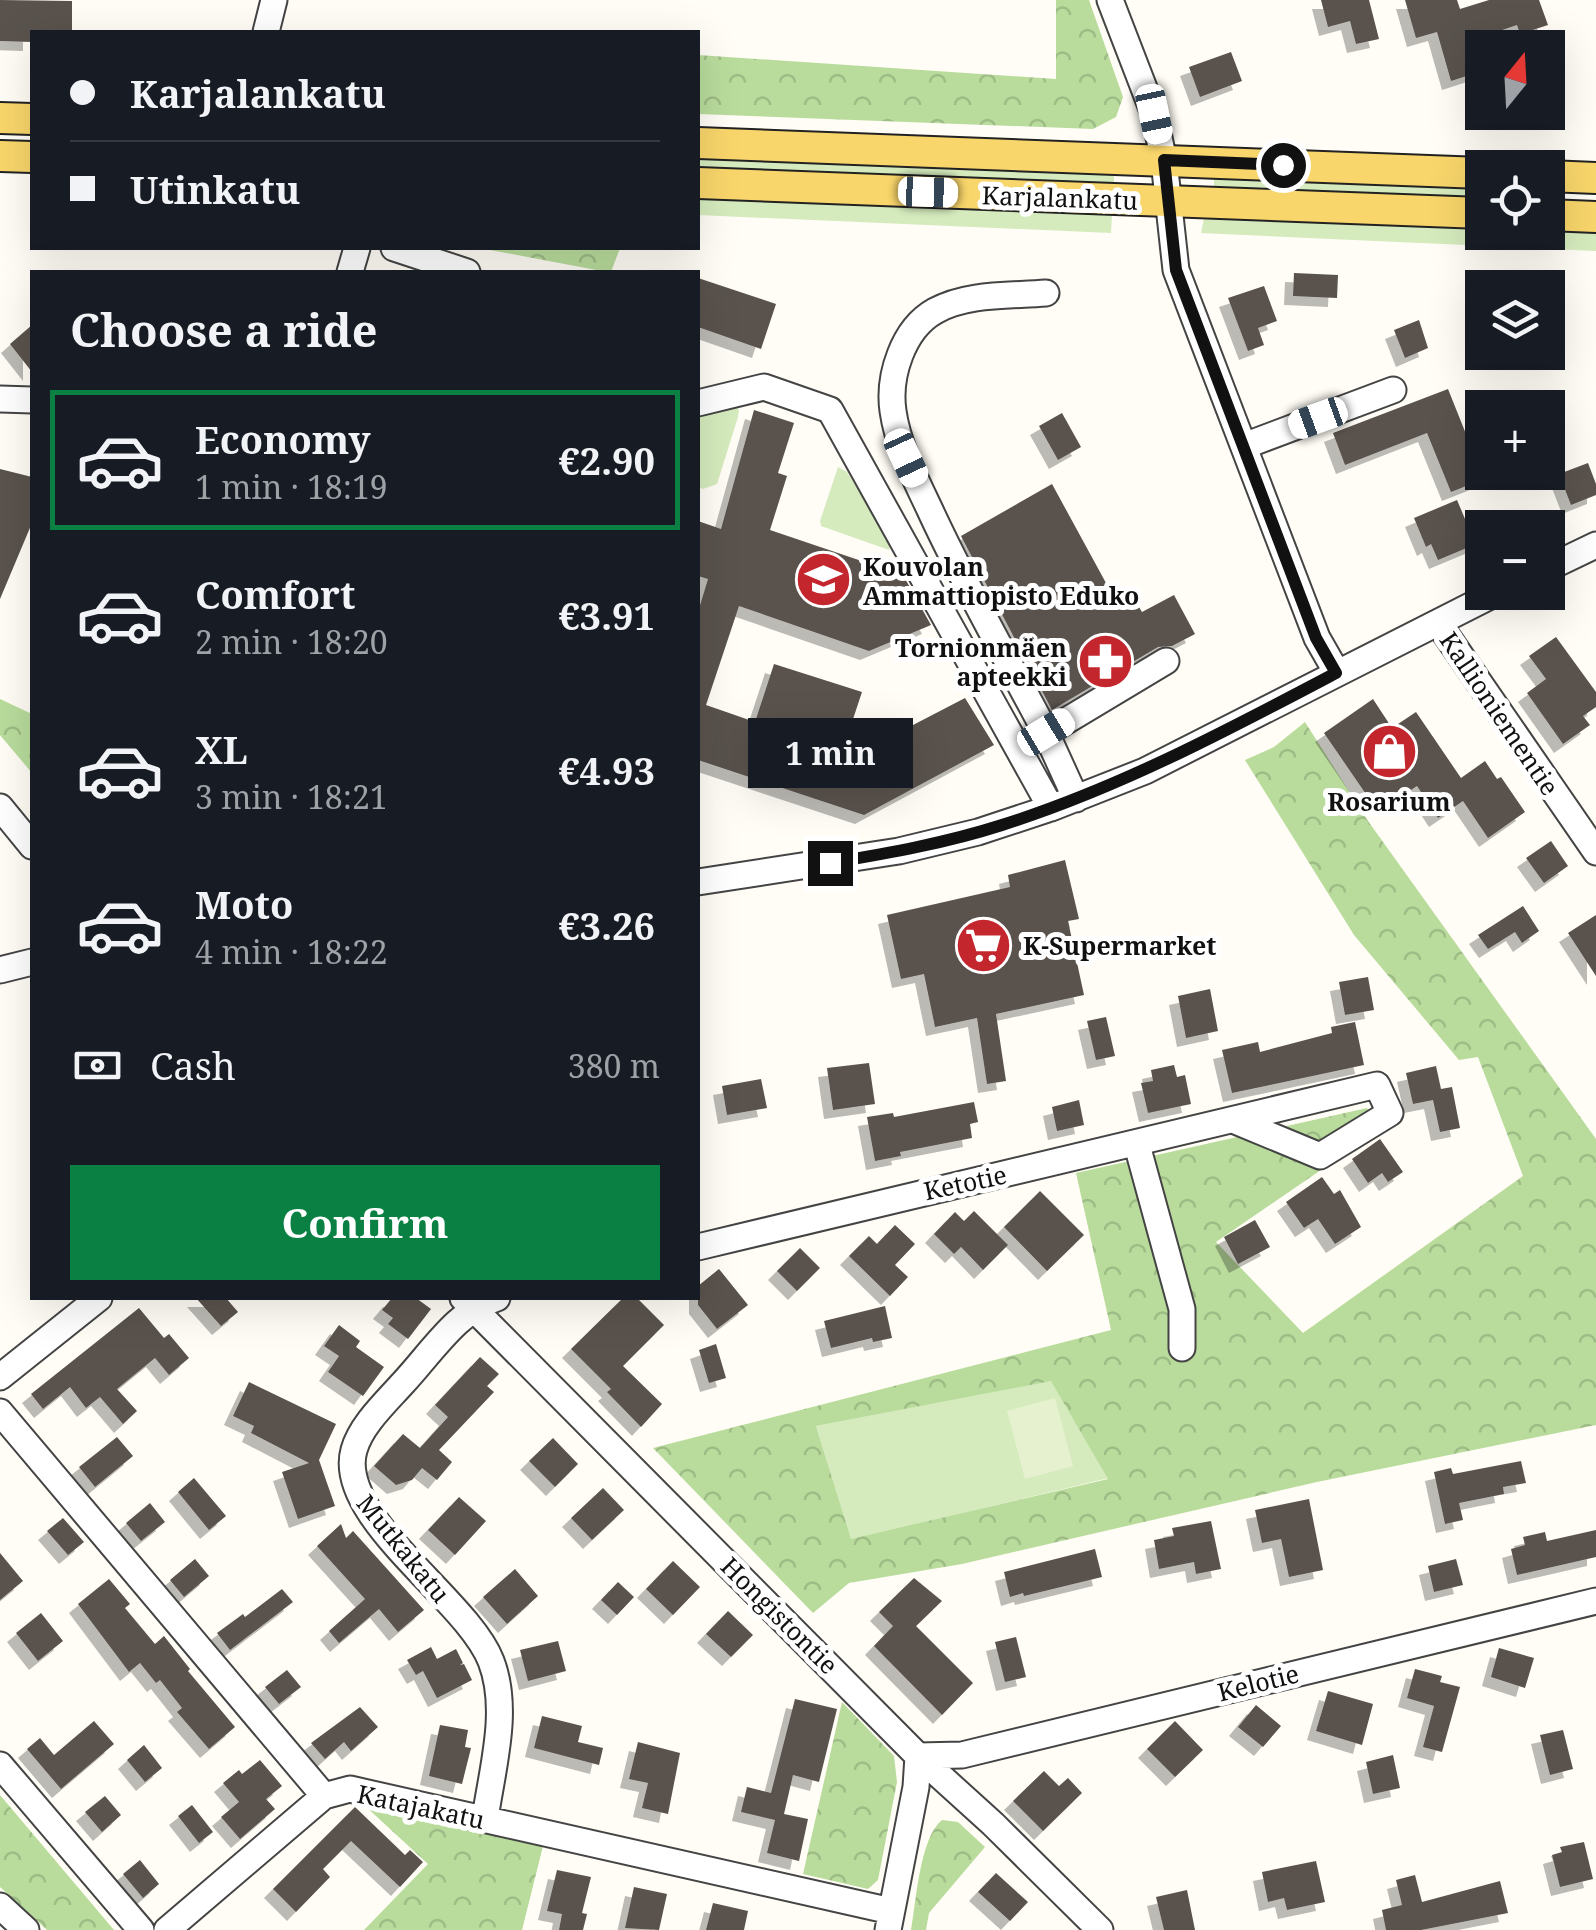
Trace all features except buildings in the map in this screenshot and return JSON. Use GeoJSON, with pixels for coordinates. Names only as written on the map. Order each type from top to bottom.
{"type":"FeatureCollection","features":[{"type":"Feature","properties":{"kind":"main road"},"geometry":{"type":"LineString","coordinates":[[0,118],[30,119]]}},
{"type":"Feature","properties":{"kind":"main road","name":"Karjalankatu"},"geometry":{"type":"LineString","coordinates":[[700,143],[1465,172]]}},
{"type":"Feature","properties":{"kind":"main road"},"geometry":{"type":"LineString","coordinates":[[0,156],[30,157]]}},
{"type":"Feature","properties":{"kind":"main road"},"geometry":{"type":"LineString","coordinates":[[1565,177],[1596,178]]}},
{"type":"Feature","properties":{"kind":"main road","name":"Karjalankatu"},"geometry":{"type":"LineString","coordinates":[[700,183],[1465,212]]}},
{"type":"Feature","properties":{"kind":"main road"},"geometry":{"type":"LineString","coordinates":[[1565,216],[1596,217]]}},
{"type":"Feature","properties":{"kind":"street"},"geometry":{"type":"LineString","coordinates":[[266,30],[274,0]]}},
{"type":"Feature","properties":{"kind":"street"},"geometry":{"type":"LineString","coordinates":[[1110,0],[1154,114],[1164,160],[1176,270],[1316,638],[1336,673]]}},
{"type":"Feature","properties":{"kind":"street"},"geometry":{"type":"LineString","coordinates":[[400,250],[461,270]]}},
{"type":"Feature","properties":{"kind":"street"},"geometry":{"type":"LineString","coordinates":[[1046,293],[960,300],[933,312],[915,328],[900,356],[892,393],[906,458],[1076,798]]}},
{"type":"Feature","properties":{"kind":"street"},"geometry":{"type":"LineString","coordinates":[[700,403],[764,387],[830,410],[1051,808]]}},
{"type":"Feature","properties":{"kind":"street"},"geometry":{"type":"LineString","coordinates":[[1244,446],[1393,390]]}},
{"type":"Feature","properties":{"kind":"street"},"geometry":{"type":"LineString","coordinates":[[0,398],[30,400]]}},
{"type":"Feature","properties":{"kind":"street"},"geometry":{"type":"LineString","coordinates":[[1565,560],[1596,545]]}},
{"type":"Feature","properties":{"kind":"street"},"geometry":{"type":"LineString","coordinates":[[700,882],[900,851],[978,832],[1051,808],[1145,771],[1465,610]]}},
{"type":"Feature","properties":{"kind":"street","name":"Kallioniementie"},"geometry":{"type":"LineString","coordinates":[[1438,624],[1596,852]]}},
{"type":"Feature","properties":{"kind":"street"},"geometry":{"type":"LineString","coordinates":[[1046,732],[1166,661]]}},
{"type":"Feature","properties":{"kind":"street"},"geometry":{"type":"LineString","coordinates":[[0,808],[30,844]]}},
{"type":"Feature","properties":{"kind":"street"},"geometry":{"type":"LineString","coordinates":[[0,970],[30,962]]}},
{"type":"Feature","properties":{"kind":"street","name":"Ketotie"},"geometry":{"type":"LineString","coordinates":[[700,1246],[1377,1085],[1390,1113],[1320,1156],[1233,1120]]}},
{"type":"Feature","properties":{"kind":"street"},"geometry":{"type":"LineString","coordinates":[[1137,1145],[1182,1309],[1182,1348]]}},
{"type":"Feature","properties":{"kind":"street"},"geometry":{"type":"LineString","coordinates":[[0,1377],[96,1300]]}},
{"type":"Feature","properties":{"kind":"street","name":"Hongistontie"},"geometry":{"type":"LineString","coordinates":[[468,1302],[918,1756],[1100,1930]]}},
{"type":"Feature","properties":{"kind":"street","name":"Mutkakatu"},"geometry":{"type":"LineString","coordinates":[[468,1302],[384,1404],[354,1449],[352,1468],[357,1492],[373,1518],[474,1632],[491,1661],[500,1700],[484,1819]]}},
{"type":"Feature","properties":{"kind":"street","name":"Katajakatu"},"geometry":{"type":"LineString","coordinates":[[0,1412],[324,1796],[350,1790],[484,1819],[890,1921]]}},
{"type":"Feature","properties":{"kind":"street","name":"Kelotie"},"geometry":{"type":"LineString","coordinates":[[918,1756],[962,1755],[1596,1601]]}},
{"type":"Feature","properties":{"kind":"street"},"geometry":{"type":"LineString","coordinates":[[890,1921],[916,1788],[918,1756]]}},
{"type":"Feature","properties":{"kind":"street"},"geometry":{"type":"LineString","coordinates":[[0,1765],[141,1930]]}},
{"type":"Feature","properties":{"kind":"street"},"geometry":{"type":"LineString","coordinates":[[167,1930],[324,1796]]}},
{"type":"Feature","properties":{"kind":"street"},"geometry":{"type":"LineString","coordinates":[[0,1906],[26,1930]]}},
{"type":"Feature","properties":{"kind":"green space"},"geometry":{"type":"Polygon","coordinates":[[[1056,0],[1089,0],[1123,97],[1116,117],[1093,129],[700,114],[700,55],[1056,79],[1056,0]]]}},
{"type":"Feature","properties":{"kind":"green space"},"geometry":{"type":"Polygon","coordinates":[[[700,157],[1114,172],[1114,187],[700,170],[700,157]]]}},
{"type":"Feature","properties":{"kind":"green space"},"geometry":{"type":"Polygon","coordinates":[[[1214,176],[1465,185],[1465,199],[1214,191],[1214,176]]]}},
{"type":"Feature","properties":{"kind":"green space"},"geometry":{"type":"Polygon","coordinates":[[[700,198],[1112,214],[1111,233],[700,215],[700,198]]]}},
{"type":"Feature","properties":{"kind":"green space"},"geometry":{"type":"Polygon","coordinates":[[[1205,213],[1465,224],[1465,245],[1201,233],[1205,213]]]}},
{"type":"Feature","properties":{"kind":"green space"},"geometry":{"type":"Polygon","coordinates":[[[1565,229],[1596,230],[1596,251],[1565,250],[1565,229]]]}},
{"type":"Feature","properties":{"kind":"green space"},"geometry":{"type":"Polygon","coordinates":[[[491,250],[619,250],[612,270],[491,250]]]}},
{"type":"Feature","properties":{"kind":"green space"},"geometry":{"type":"Polygon","coordinates":[[[734,405],[739,410],[717,484],[703,489],[700,488],[700,411],[734,405]]]}},
{"type":"Feature","properties":{"kind":"green space"},"geometry":{"type":"Polygon","coordinates":[[[838,467],[847,472],[891,541],[889,550],[821,526],[838,467]]]}},
{"type":"Feature","properties":{"kind":"green space"},"geometry":{"type":"Polygon","coordinates":[[[0,699],[30,713],[30,771],[0,735],[0,699]]]}},
{"type":"Feature","properties":{"kind":"green space"},"geometry":{"type":"Polygon","coordinates":[[[1305,722],[1368,821],[1596,1139],[1596,1425],[1317,1482],[962,1564],[849,1583],[813,1613],[653,1448],[1111,1330],[1076,1173],[1367,1108],[1379,1130],[1216,1242],[1303,1333],[1523,1176],[1478,1057],[1459,1060],[1354,935],[1245,760],[1274,747],[1305,722]],[[1051,1381],[816,1426],[851,1539],[1108,1479],[1051,1381]]]}},
{"type":"Feature","properties":{"kind":"green space"},"geometry":{"type":"Polygon","coordinates":[[[1051,1380],[1109,1478],[851,1540],[816,1426],[1051,1380]]]}},
{"type":"Feature","properties":{"kind":"green space"},"geometry":{"type":"Polygon","coordinates":[[[1055,1398],[1073,1466],[1025,1479],[1007,1411],[1055,1398]]]}},
{"type":"Feature","properties":{"kind":"green space"},"geometry":{"type":"Polygon","coordinates":[[[842,1702],[894,1756],[897,1782],[878,1880],[868,1889],[803,1874],[842,1702]]]}},
{"type":"Feature","properties":{"kind":"green space"},"geometry":{"type":"Polygon","coordinates":[[[0,1795],[114,1930],[47,1930],[0,1887],[0,1795]]]}},
{"type":"Feature","properties":{"kind":"green space"},"geometry":{"type":"Polygon","coordinates":[[[363,1804],[543,1846],[522,1930],[364,1930],[428,1864],[363,1804]]]}},
{"type":"Feature","properties":{"kind":"green space"},"geometry":{"type":"Polygon","coordinates":[[[942,1820],[958,1822],[985,1847],[929,1913],[926,1930],[911,1930],[924,1855],[942,1820]]]}},
{"type":"Feature","properties":{"kind":"place","name":"Kouvolan Ammattiopisto Eduko"},"geometry":{"type":"Point","coordinates":[824,580]}},
{"type":"Feature","properties":{"kind":"place","name":"Tornionmäen apteekki"},"geometry":{"type":"Point","coordinates":[1106,661]}},
{"type":"Feature","properties":{"kind":"place","name":"Rosarium"},"geometry":{"type":"Point","coordinates":[1389,752]}},
{"type":"Feature","properties":{"kind":"place","name":"K-Supermarket"},"geometry":{"type":"Point","coordinates":[984,945]}},
{"type":"Feature","properties":{"kind":"route"},"geometry":{"type":"LineString","coordinates":[[830,863],[941,842],[1051,808],[1145,771],[1336,673],[1316,638],[1176,270],[1164,160],[1283,165]]}}]}
